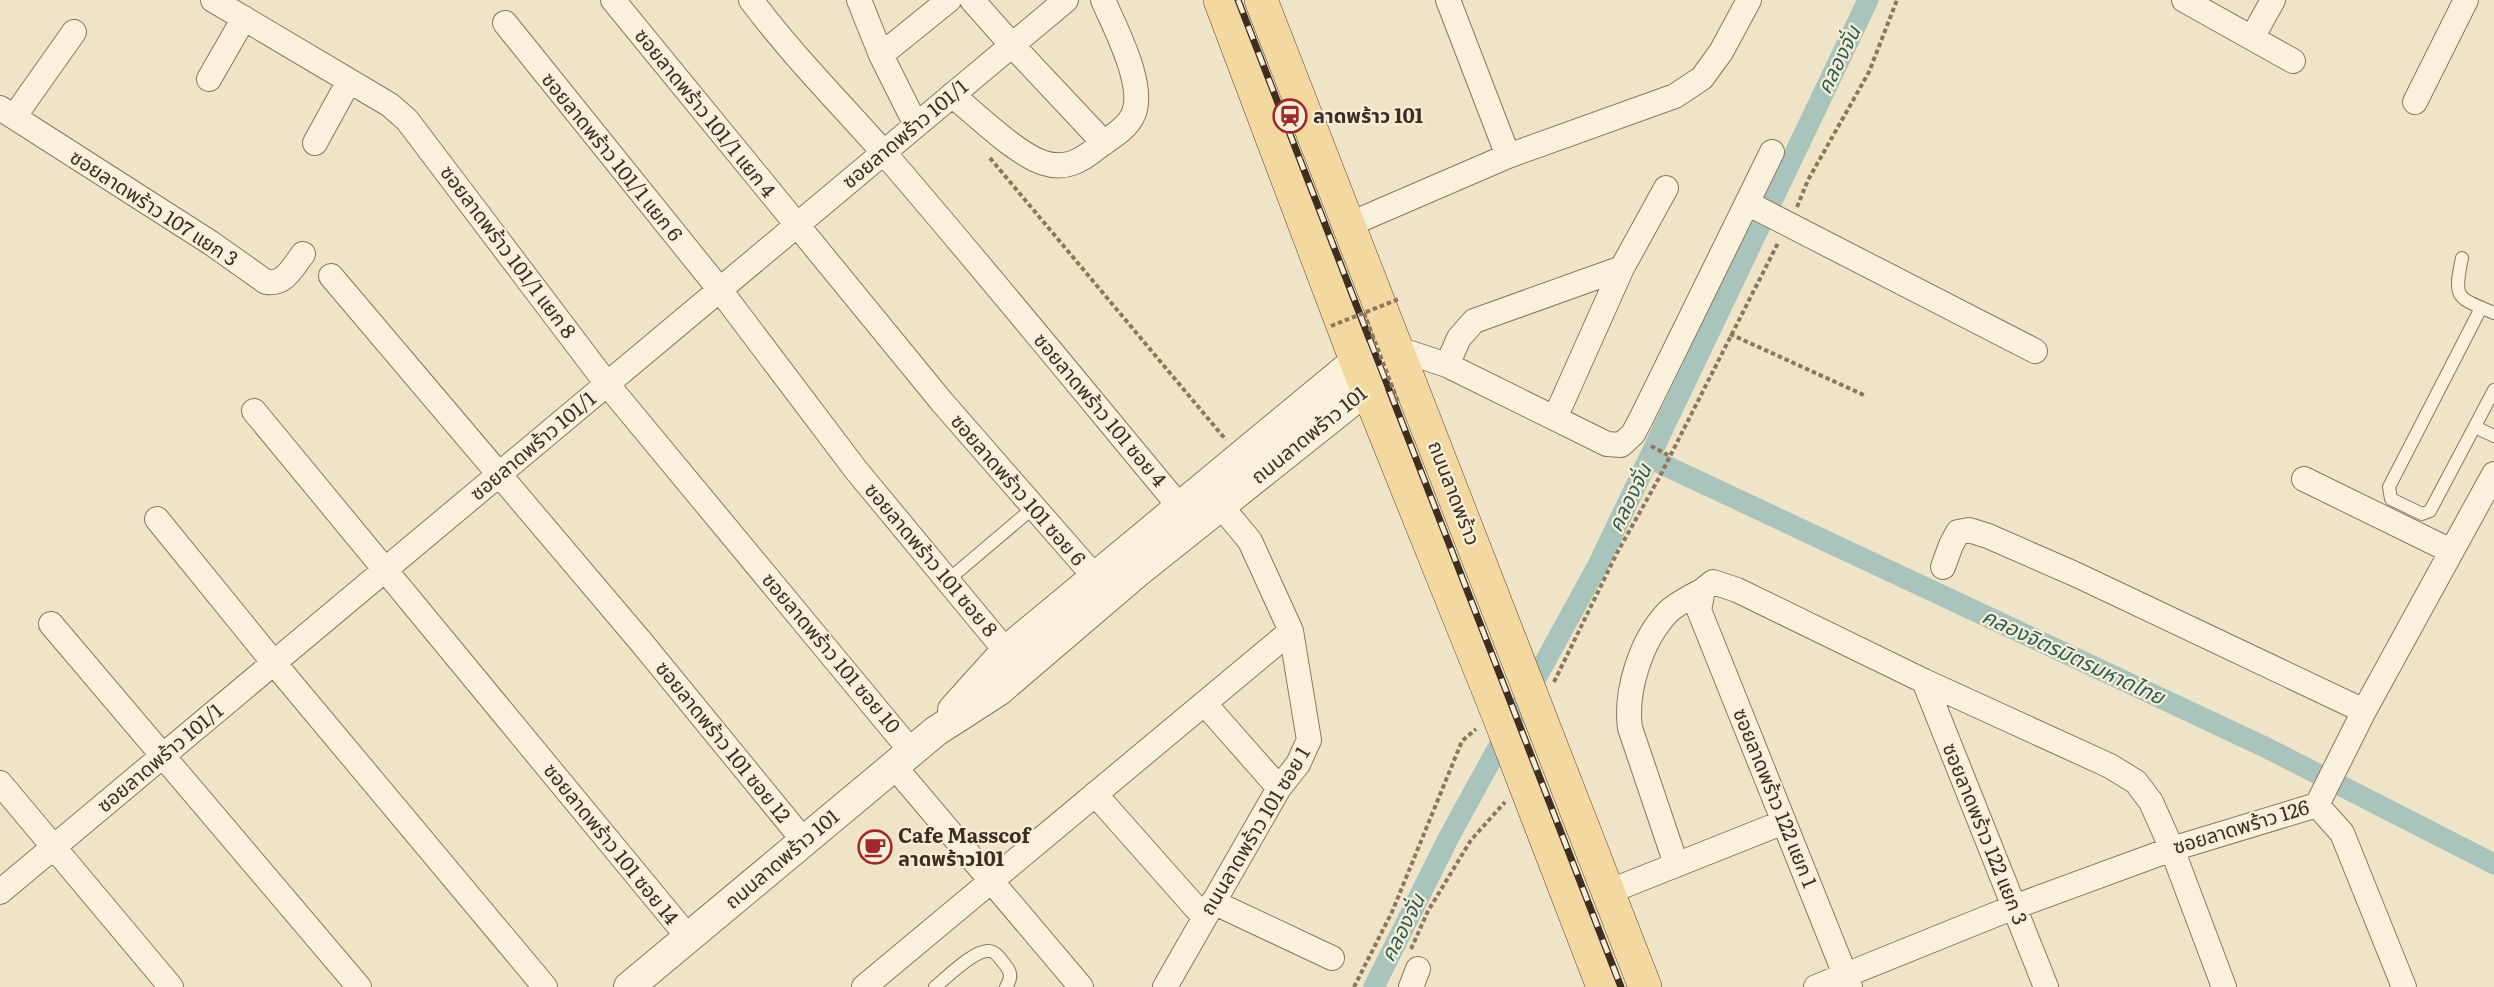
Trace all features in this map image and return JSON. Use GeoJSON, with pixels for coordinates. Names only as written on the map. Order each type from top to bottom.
{"type":"FeatureCollection","features":[{"type":"Feature","properties":{"kind":"main road","name":"ถนนลาดพร้าว"},"geometry":{"type":"LineString","coordinates":[[1220,0],[1362,375],[1511,748],[1603,987]]}},
{"type":"Feature","properties":{"kind":"main road","name":"ถนนลาดพร้าว"},"geometry":{"type":"LineString","coordinates":[[1261,0],[1645,987]]}},
{"type":"Feature","properties":{"kind":"street","name":"ซอยลาดพร้าว 101/1 แยก 8"},"geometry":{"type":"LineString","coordinates":[[213,0],[390,105],[407,120],[608,384],[750,556]]}},
{"type":"Feature","properties":{"kind":"street","name":"ซอยลาดพร้าว 101/1 แยก 4"},"geometry":{"type":"LineString","coordinates":[[614,0],[942,402]]}},
{"type":"Feature","properties":{"kind":"street","name":"ซอยลาดพร้าว 101 ซอย 4"},"geometry":{"type":"LineString","coordinates":[[751,0],[798,59],[884,153],[1180,507]]}},
{"type":"Feature","properties":{"kind":"street"},"geometry":{"type":"LineString","coordinates":[[859,0],[881,55],[916,125]]}},
{"type":"Feature","properties":{"kind":"street"},"geometry":{"type":"LineString","coordinates":[[881,55],[949,0]]}},
{"type":"Feature","properties":{"kind":"street"},"geometry":{"type":"LineString","coordinates":[[972,0],[1104,143]]}},
{"type":"Feature","properties":{"kind":"street","name":"ซอยลาดพร้าว 101/1"},"geometry":{"type":"LineString","coordinates":[[0,892],[1066,0]]}},
{"type":"Feature","properties":{"kind":"street"},"geometry":{"type":"LineString","coordinates":[[952,95],[1028,157],[1061,166],[1080,161],[1125,126],[1134,115],[1135,80],[1103,0]]}},
{"type":"Feature","properties":{"kind":"street"},"geometry":{"type":"LineString","coordinates":[[1448,0],[1508,156]]}},
{"type":"Feature","properties":{"kind":"street"},"geometry":{"type":"LineString","coordinates":[[1348,225],[1508,156],[1675,96],[1702,78],[1721,52],[1749,0]]}},
{"type":"Feature","properties":{"kind":"street"},"geometry":{"type":"LineString","coordinates":[[2184,0],[2293,61]]}},
{"type":"Feature","properties":{"kind":"street"},"geometry":{"type":"LineString","coordinates":[[2252,38],[2273,0]]}},
{"type":"Feature","properties":{"kind":"street"},"geometry":{"type":"LineString","coordinates":[[2415,102],[2466,0]]}},
{"type":"Feature","properties":{"kind":"street"},"geometry":{"type":"LineString","coordinates":[[209,79],[244,18]]}},
{"type":"Feature","properties":{"kind":"street","name":"ซอยลาดพร้าว 101/1 แยก 6"},"geometry":{"type":"LineString","coordinates":[[505,23],[720,290],[856,470]]}},
{"type":"Feature","properties":{"kind":"street"},"geometry":{"type":"LineString","coordinates":[[7,112],[74,32]]}},
{"type":"Feature","properties":{"kind":"street"},"geometry":{"type":"LineString","coordinates":[[315,143],[349,81]]}},
{"type":"Feature","properties":{"kind":"street","name":"ซอยลาดพร้าว 107 แยก 3"},"geometry":{"type":"LineString","coordinates":[[7,112],[211,243],[266,282],[275,283],[283,280],[303,254]]}},
{"type":"Feature","properties":{"kind":"street"},"geometry":{"type":"LineString","coordinates":[[1398,349],[1447,366],[1607,444],[1621,445],[1633,435],[1749,204],[1772,152]]}},
{"type":"Feature","properties":{"kind":"street"},"geometry":{"type":"LineString","coordinates":[[1555,418],[1622,268],[1666,188]]}},
{"type":"Feature","properties":{"kind":"street"},"geometry":{"type":"LineString","coordinates":[[1749,204],[2034,351]]}},
{"type":"Feature","properties":{"kind":"street"},"geometry":{"type":"LineString","coordinates":[[1447,366],[1460,338],[1473,321],[1622,268]]}},
{"type":"Feature","properties":{"kind":"street","name":"ซอยลาดพร้าว 101 ซอย 12"},"geometry":{"type":"LineString","coordinates":[[331,276],[498,476],[642,643],[804,841]]}},
{"type":"Feature","properties":{"kind":"street","name":"ถนนลาดพร้าว 101"},"geometry":{"type":"LineString","coordinates":[[936,731],[1006,651],[1240,457],[1398,349]]}},
{"type":"Feature","properties":{"kind":"street","name":"ถนนลาดพร้าว 101"},"geometry":{"type":"LineString","coordinates":[[628,987],[902,758],[936,731],[998,692],[1136,573],[1221,506],[1362,375]]}},
{"type":"Feature","properties":{"kind":"street","name":"ซอยลาดพร้าว 101 ซอย 6"},"geometry":{"type":"LineString","coordinates":[[942,402],[1095,577]]}},
{"type":"Feature","properties":{"kind":"street","name":"ซอยลาดพร้าว 101 ซอย 14"},"geometry":{"type":"LineString","coordinates":[[254,411],[688,937]]}},
{"type":"Feature","properties":{"kind":"street","name":"ซอยลาดพร้าว 101 ซอย 8"},"geometry":{"type":"LineString","coordinates":[[856,470],[1006,651]]}},
{"type":"Feature","properties":{"kind":"street","name":"ซอยลาดพร้าว 126"},"geometry":{"type":"LineString","coordinates":[[1816,987],[1847,981],[2014,907],[2172,849],[2318,801],[2364,711],[2494,474]]}},
{"type":"Feature","properties":{"kind":"street"},"geometry":{"type":"LineString","coordinates":[[2304,478],[2451,551]]}},
{"type":"Feature","properties":{"kind":"street","name":"ถนนลาดพร้าว 101 ซอย 1"},"geometry":{"type":"LineString","coordinates":[[1165,987],[1279,788],[1298,765],[1309,740],[1291,631],[1250,541],[1221,506]]}},
{"type":"Feature","properties":{"kind":"street"},"geometry":{"type":"LineString","coordinates":[[157,519],[274,663],[545,987]]}},
{"type":"Feature","properties":{"kind":"street"},"geometry":{"type":"LineString","coordinates":[[1943,567],[1958,532],[1969,530],[1988,536],[2087,580],[2364,711]]}},
{"type":"Feature","properties":{"kind":"street","name":"ซอยลาดพร้าว 101 ซอย 10"},"geometry":{"type":"LineString","coordinates":[[750,556],[992,880],[1081,987]]}},
{"type":"Feature","properties":{"kind":"street"},"geometry":{"type":"LineString","coordinates":[[1676,864],[1630,728],[1628,712],[1632,687],[1644,650],[1655,630],[1668,612],[1701,600],[1713,582],[1737,590],[1924,681],[2110,766],[2136,782],[2151,802],[2172,849],[2224,987]]}},
{"type":"Feature","properties":{"kind":"street","name":"ซอยลาดพร้าว 122 แยก 1"},"geometry":{"type":"LineString","coordinates":[[1701,600],[1784,822],[1847,981]]}},
{"type":"Feature","properties":{"kind":"street"},"geometry":{"type":"LineString","coordinates":[[51,624],[359,987]]}},
{"type":"Feature","properties":{"kind":"street"},"geometry":{"type":"LineString","coordinates":[[864,987],[1291,631]]}},
{"type":"Feature","properties":{"kind":"street","name":"ซอยลาดพร้าว 122 แยก 3"},"geometry":{"type":"LineString","coordinates":[[1924,681],[2046,987]]}},
{"type":"Feature","properties":{"kind":"street"},"geometry":{"type":"LineString","coordinates":[[1205,704],[1279,788]]}},
{"type":"Feature","properties":{"kind":"street"},"geometry":{"type":"LineString","coordinates":[[0,783],[171,987]]}},
{"type":"Feature","properties":{"kind":"street"},"geometry":{"type":"LineString","coordinates":[[1095,794],[1208,909],[1332,958]]}},
{"type":"Feature","properties":{"kind":"street"},"geometry":{"type":"LineString","coordinates":[[2318,801],[2342,833],[2404,987]]}},
{"type":"Feature","properties":{"kind":"street"},"geometry":{"type":"LineString","coordinates":[[1608,892],[1784,822]]}},
{"type":"Feature","properties":{"kind":"lane"},"geometry":{"type":"LineString","coordinates":[[2462,258],[2456,284],[2458,293],[2465,301],[2494,313]]}},
{"type":"Feature","properties":{"kind":"lane"},"geometry":{"type":"LineString","coordinates":[[2481,308],[2389,488],[2391,499],[2422,514],[2430,511],[2494,390]]}},
{"type":"Feature","properties":{"kind":"lane"},"geometry":{"type":"LineString","coordinates":[[2475,427],[2494,436]]}},
{"type":"Feature","properties":{"kind":"lane"},"geometry":{"type":"LineString","coordinates":[[948,580],[1033,508]]}},
{"type":"Feature","properties":{"kind":"lane"},"geometry":{"type":"LineString","coordinates":[[935,987],[977,953],[989,951],[994,953],[1010,971],[1006,987]]}},
{"type":"Feature","properties":{"kind":"path"},"geometry":{"type":"LineString","coordinates":[[989,157],[1240,457]]}},
{"type":"Feature","properties":{"kind":"path"},"geometry":{"type":"LineString","coordinates":[[1331,326],[1399,299]]}},
{"type":"Feature","properties":{"kind":"path"},"geometry":{"type":"LineString","coordinates":[[1364,313],[1398,402]]}},
{"type":"Feature","properties":{"kind":"path"},"geometry":{"type":"LineString","coordinates":[[1730,334],[1866,396]]}},
{"type":"Feature","properties":{"kind":"path"},"geometry":{"type":"LineString","coordinates":[[1538,710],[1617,553],[1659,478],[1667,455]]}},
{"type":"Feature","properties":{"kind":"path"},"geometry":{"type":"LineString","coordinates":[[1354,987],[1392,912],[1462,741],[1496,712]]}},
{"type":"Feature","properties":{"kind":"path"},"geometry":{"type":"LineString","coordinates":[[1412,970],[1428,911],[1471,840],[1524,782]]}},
{"type":"Feature","properties":{"kind":"waterway","name":"คลองจั่น"},"geometry":{"type":"LineString","coordinates":[[1374,987],[1449,837],[1598,565],[1868,0]]}},
{"type":"Feature","properties":{"kind":"waterway","name":"คลองจิตรมิตรมหาดไทย"},"geometry":{"type":"LineString","coordinates":[[1649,458],[2267,748],[2494,864]]}},
{"type":"Feature","properties":{"kind":"railway"},"geometry":{"type":"LineString","coordinates":[[1238,0],[1621,987]]}},
{"type":"Feature","properties":{"kind":"place","name":"ลาดพร้าว 101"},"geometry":{"type":"Point","coordinates":[1290,116]}},
{"type":"Feature","properties":{"kind":"place","name":"Cafe Masscof ลาดพร้าว101"},"geometry":{"type":"Point","coordinates":[875,847]}}]}
